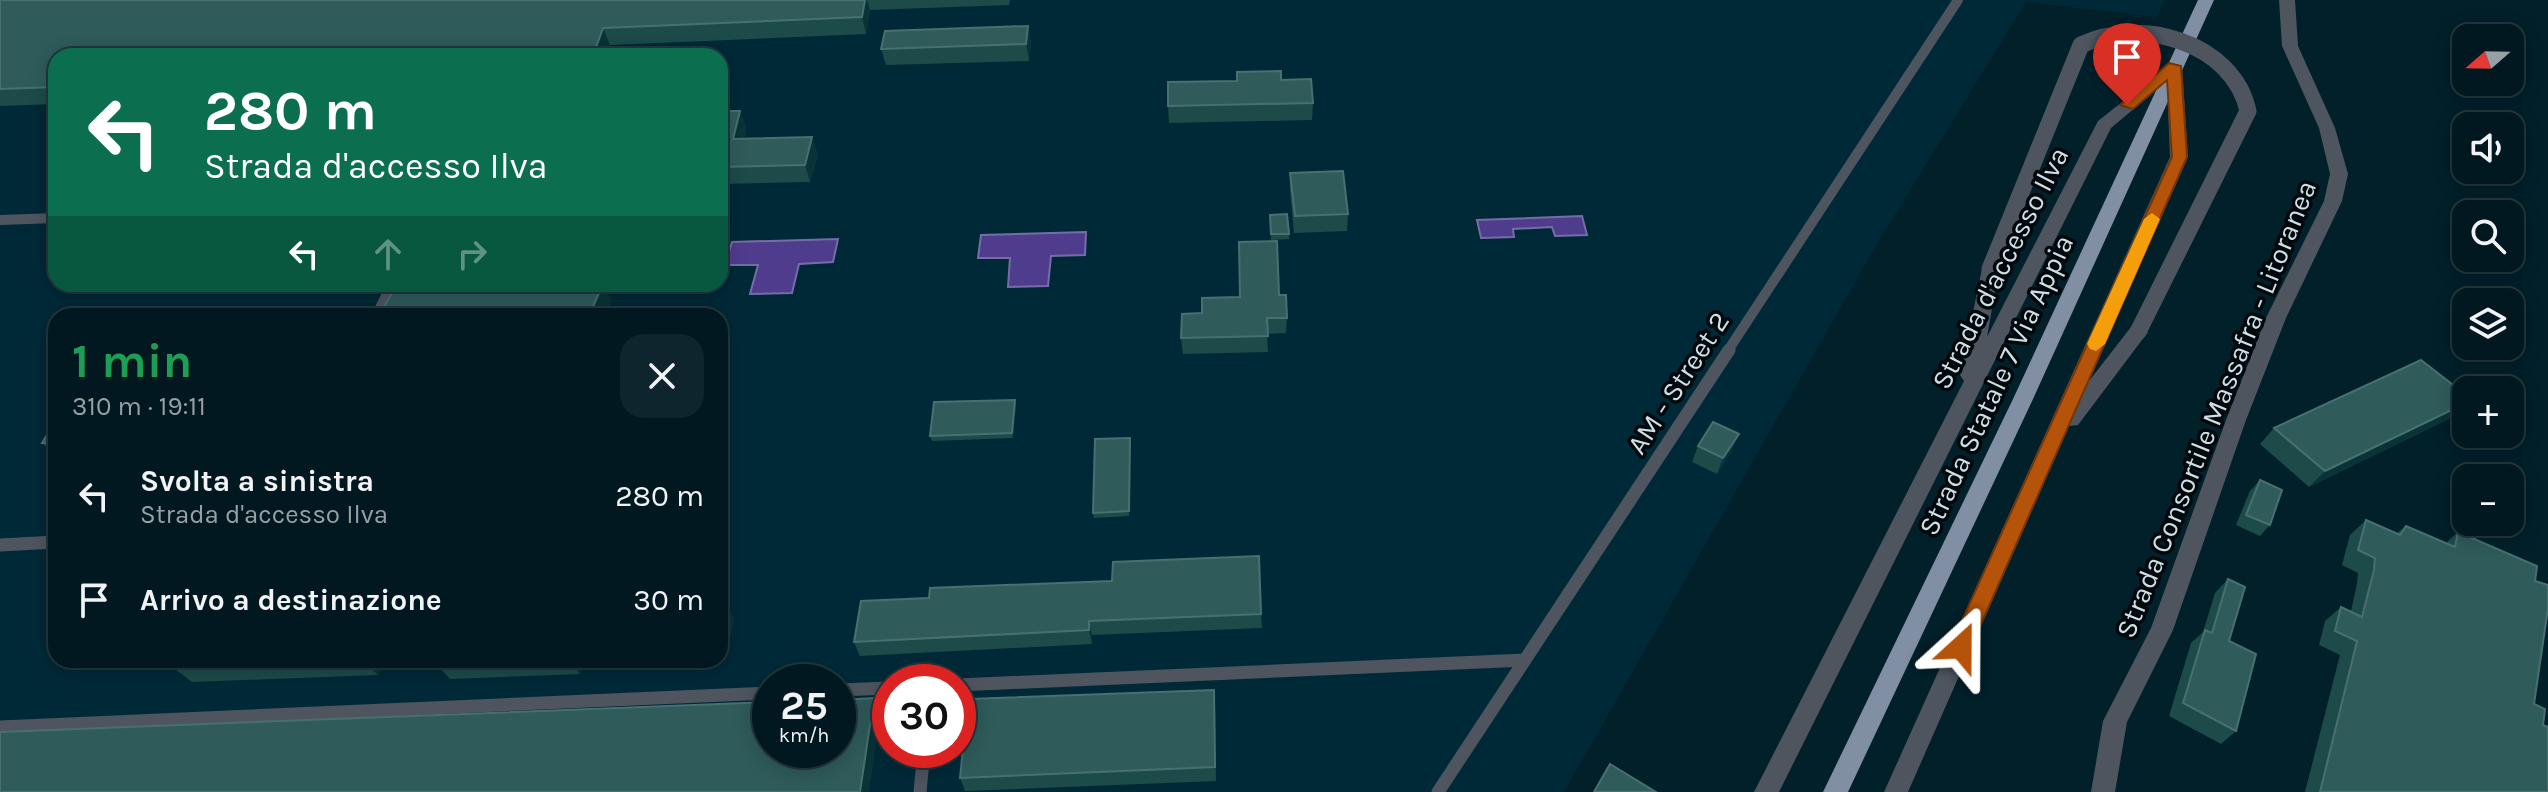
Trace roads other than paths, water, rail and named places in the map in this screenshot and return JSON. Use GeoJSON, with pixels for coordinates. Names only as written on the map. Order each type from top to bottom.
{"type":"FeatureCollection","features":[{"type":"Feature","properties":{"kind":"main road","name":"Strada Statale 7 Via Appia"},"geometry":{"type":"LineString","coordinates":[[1835,792],[2023,399],[2206,0]]}},
{"type":"Feature","properties":{"kind":"street","name":"Strada Consortile Massafra - Litoranea"},"geometry":{"type":"LineString","coordinates":[[2103,792],[2115,721],[2162,630],[2236,420],[2276,318],[2333,201],[2339,174],[2327,128],[2290,46],[2287,0]]}},
{"type":"Feature","properties":{"kind":"street"},"geometry":{"type":"LineString","coordinates":[[1966,397],[1990,269],[2081,45],[2099,35],[2128,31],[2189,46],[2215,59],[2239,79],[2247,91],[2248,111],[2138,332],[2052,444]]}},
{"type":"Feature","properties":{"kind":"street","name":"Strada d'accesso Ilva"},"geometry":{"type":"LineString","coordinates":[[1766,792],[2104,125],[2174,66]]}},
{"type":"Feature","properties":{"kind":"street"},"geometry":{"type":"LineString","coordinates":[[1896,792],[2179,157],[2174,66]]}},
{"type":"Feature","properties":{"kind":"lane","name":"AM - Street 2"},"geometry":{"type":"LineString","coordinates":[[1438,792],[1958,0]]}},
{"type":"Feature","properties":{"kind":"lane"},"geometry":{"type":"LineString","coordinates":[[0,220],[48,218]]}},
{"type":"Feature","properties":{"kind":"lane"},"geometry":{"type":"LineString","coordinates":[[0,545],[48,542]]}},
{"type":"Feature","properties":{"kind":"lane"},"geometry":{"type":"LineString","coordinates":[[976,684],[1525,660]]}},
{"type":"Feature","properties":{"kind":"lane"},"geometry":{"type":"LineString","coordinates":[[0,727],[752,694]]}},
{"type":"Feature","properties":{"kind":"lane"},"geometry":{"type":"LineString","coordinates":[[920,792],[922,768]]}}]}
